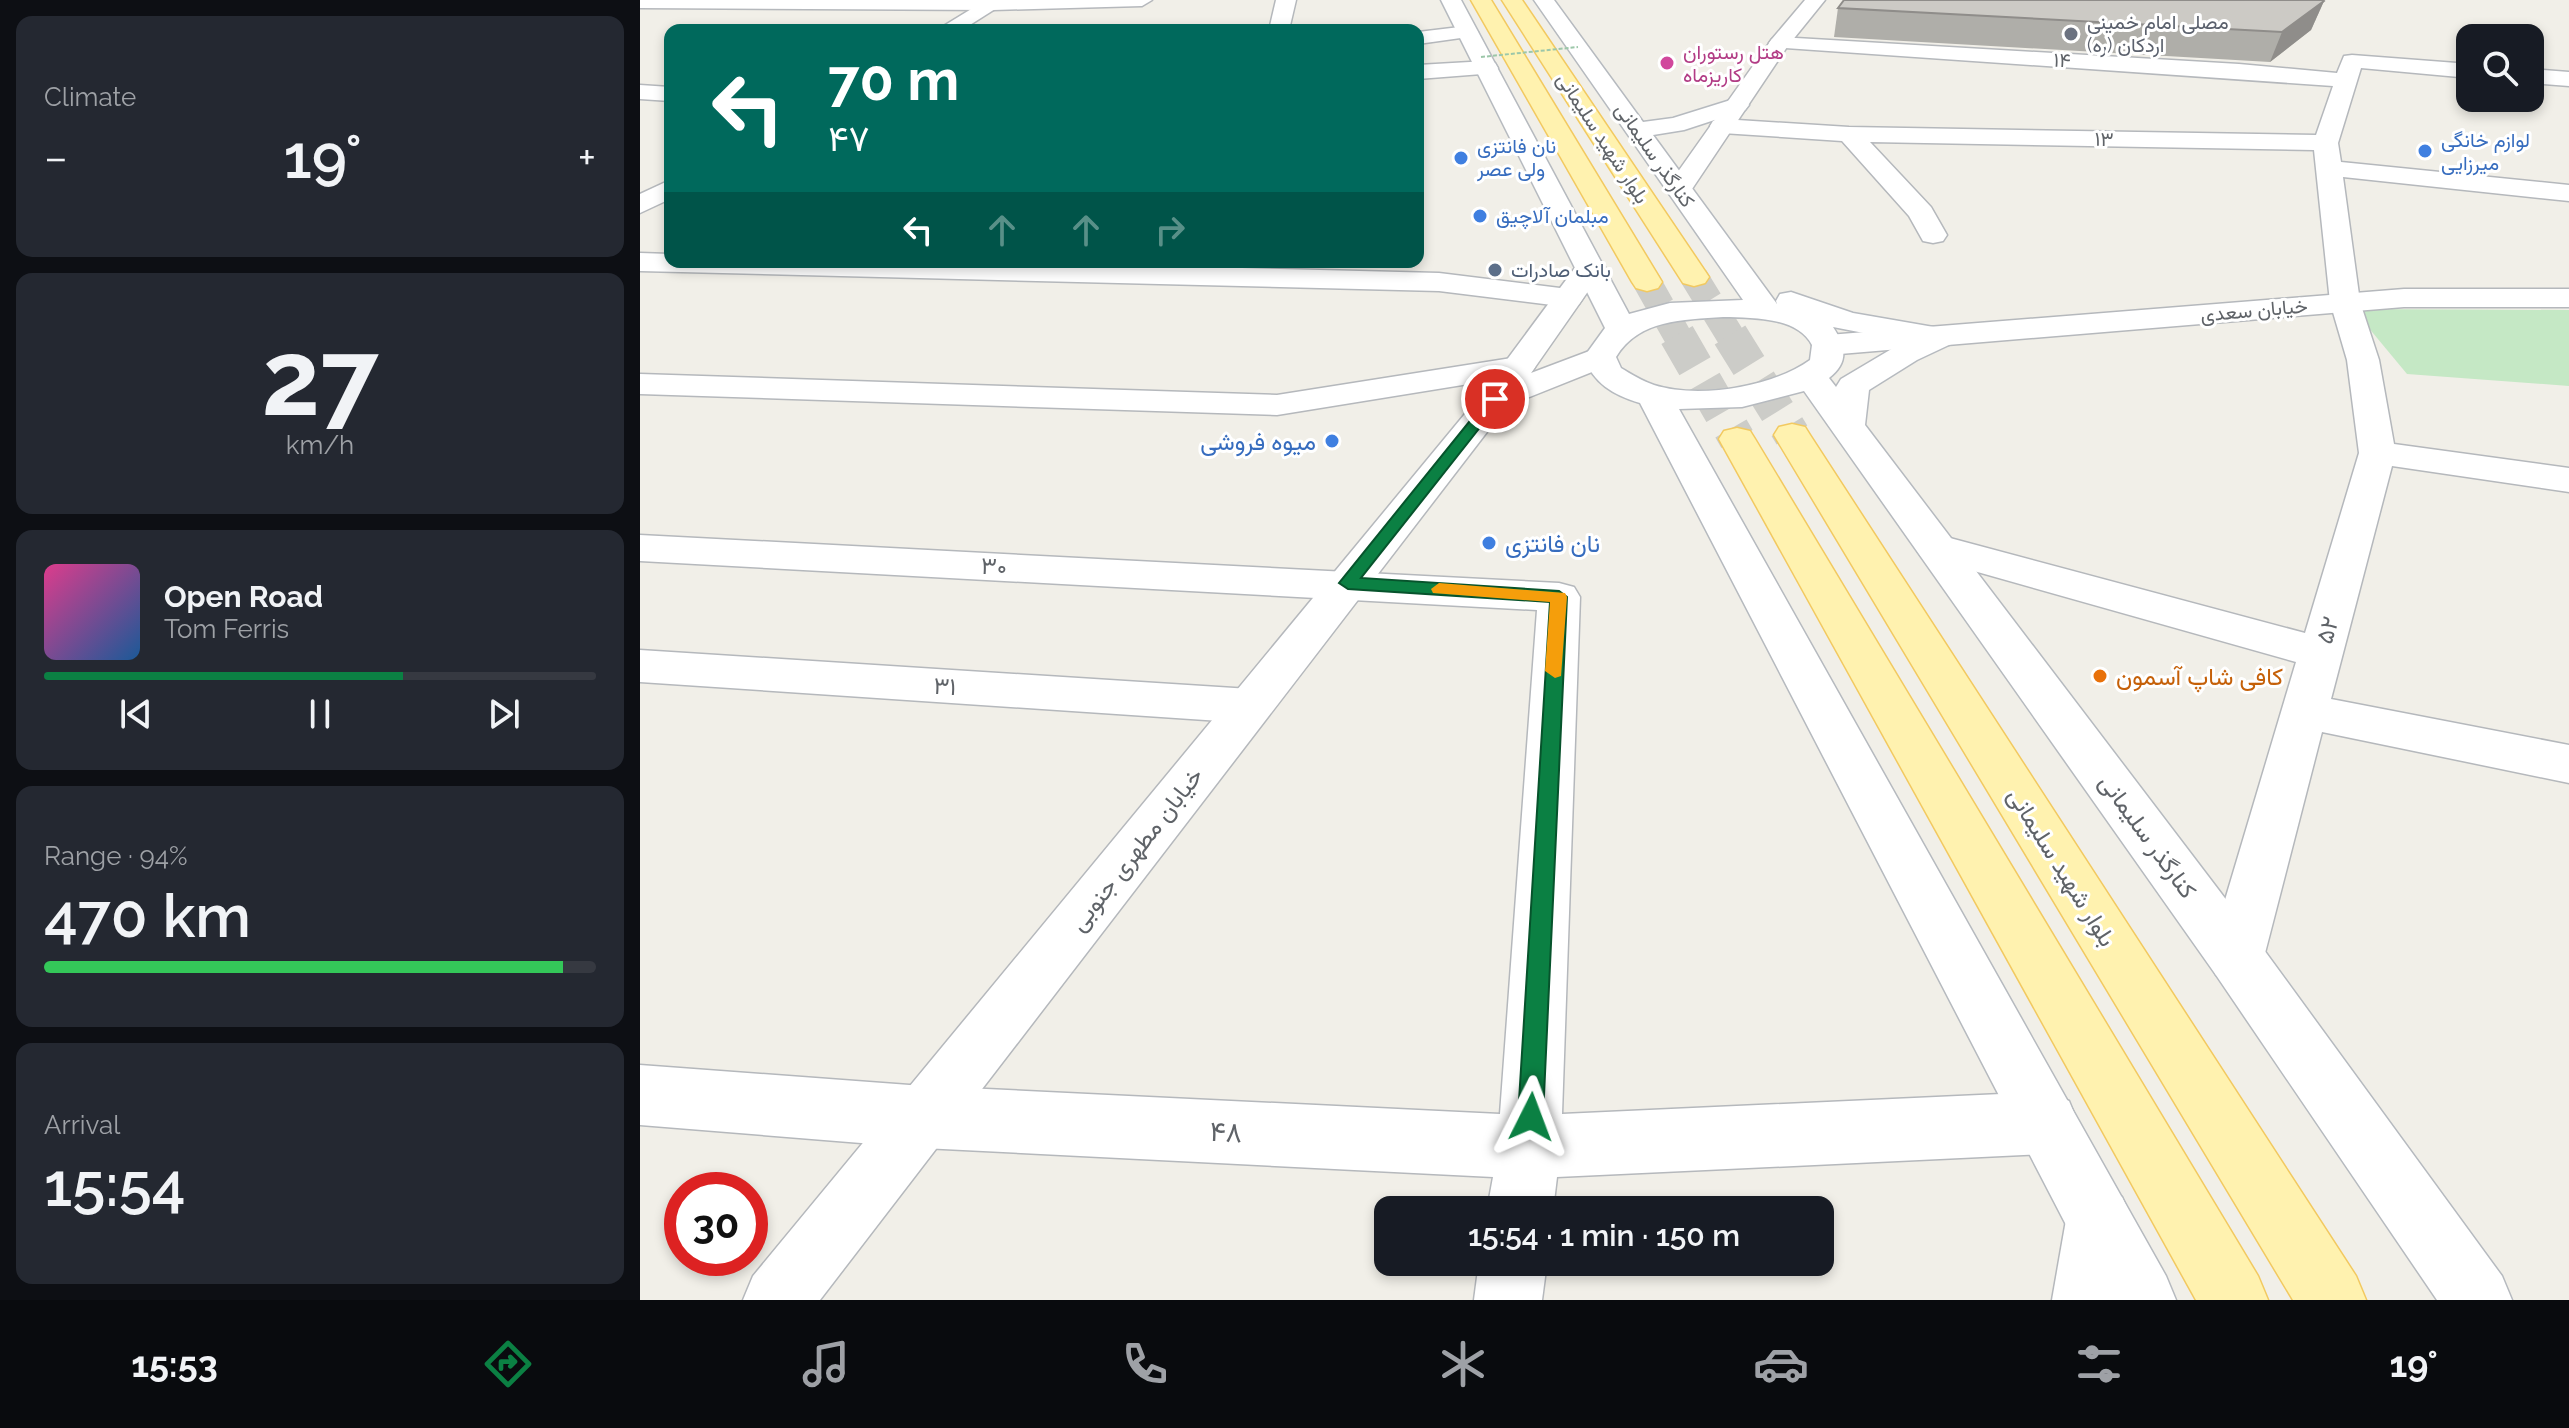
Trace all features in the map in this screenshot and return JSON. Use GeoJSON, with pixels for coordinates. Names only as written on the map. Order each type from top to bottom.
{"type":"FeatureCollection","features":[{"type":"Feature","properties":{"kind":"main road","name":"بلوار شهید سلیمانی"},"geometry":{"type":"LineString","coordinates":[[1481,0],[1647,282]]}},
{"type":"Feature","properties":{"kind":"main road","name":"بلوار شهید سلیمانی"},"geometry":{"type":"LineString","coordinates":[[1512,0],[1694,277]]}},
{"type":"Feature","properties":{"kind":"main road","name":"بلوار شهید سلیمانی"},"geometry":{"type":"LineString","coordinates":[[1792,435],[2332,1300]]}},
{"type":"Feature","properties":{"kind":"main road"},"geometry":{"type":"LineString","coordinates":[[1737,439],[2234,1300]]}},
{"type":"Feature","properties":{"kind":"street"},"geometry":{"type":"LineString","coordinates":[[640,2],[993,4],[1142,0]]}},
{"type":"Feature","properties":{"kind":"street"},"geometry":{"type":"LineString","coordinates":[[1280,24],[1286,0]]}},
{"type":"Feature","properties":{"kind":"street"},"geometry":{"type":"LineString","coordinates":[[1451,0],[1621,328],[1608,340],[1600,357],[1606,373],[1633,389],[1654,396],[1733,397],[1776,391],[1820,361],[1940,337]]}},
{"type":"Feature","properties":{"kind":"street","name":"کنارگذر سلیمانی"},"geometry":{"type":"LineString","coordinates":[[1544,0],[1766,310]]}},
{"type":"Feature","properties":{"kind":"street"},"geometry":{"type":"LineString","coordinates":[[1679,189],[1779,43],[1815,0]]}},
{"type":"Feature","properties":{"kind":"street"},"geometry":{"type":"LineString","coordinates":[[958,24],[993,4]]}},
{"type":"Feature","properties":{"kind":"street"},"geometry":{"type":"LineString","coordinates":[[1424,37],[1468,32]]}},
{"type":"Feature","properties":{"kind":"street","name":"۱۴"},"geometry":{"type":"LineString","coordinates":[[1779,43],[2239,71],[2346,81]]}},
{"type":"Feature","properties":{"kind":"street"},"geometry":{"type":"LineString","coordinates":[[2345,302],[2327,156],[2352,61],[2456,70]]}},
{"type":"Feature","properties":{"kind":"street"},"geometry":{"type":"LineString","coordinates":[[1424,71],[1484,62]]}},
{"type":"Feature","properties":{"kind":"street"},"geometry":{"type":"LineString","coordinates":[[2544,77],[2569,79]]}},
{"type":"Feature","properties":{"kind":"street"},"geometry":{"type":"LineString","coordinates":[[640,92],[664,94]]}},
{"type":"Feature","properties":{"kind":"street"},"geometry":{"type":"LineString","coordinates":[[1637,130],[1676,125],[1737,105]]}},
{"type":"Feature","properties":{"kind":"street","name":"۱۳"},"geometry":{"type":"LineString","coordinates":[[1722,126],[2327,156]]}},
{"type":"Feature","properties":{"kind":"street"},"geometry":{"type":"LineString","coordinates":[[1849,134],[1921,213],[1933,235]]}},
{"type":"Feature","properties":{"kind":"street"},"geometry":{"type":"LineString","coordinates":[[2327,156],[2569,193]]}},
{"type":"Feature","properties":{"kind":"street"},"geometry":{"type":"LineString","coordinates":[[640,205],[664,191]]}},
{"type":"Feature","properties":{"kind":"street"},"geometry":{"type":"LineString","coordinates":[[640,262],[664,262]]}},
{"type":"Feature","properties":{"kind":"street","name":"خیابان مطهری جنوبی"},"geometry":{"type":"LineString","coordinates":[[777,1300],[1506,383],[1590,267]]}},
{"type":"Feature","properties":{"kind":"street"},"geometry":{"type":"LineString","coordinates":[[1135,268],[1382,271],[1439,282],[1568,298]]}},
{"type":"Feature","properties":{"kind":"street"},"geometry":{"type":"LineString","coordinates":[[1744,281],[1847,321],[1940,337]]}},
{"type":"Feature","properties":{"kind":"street","name":"خیابان سعدی"},"geometry":{"type":"LineString","coordinates":[[1940,337],[2404,298],[2569,298]]}},
{"type":"Feature","properties":{"kind":"street","name":"۵۲"},"geometry":{"type":"LineString","coordinates":[[2236,957],[2377,453],[2363,360],[2345,302]]}},
{"type":"Feature","properties":{"kind":"street","name":"کنارگذر سلیمانی"},"geometry":{"type":"LineString","coordinates":[[1621,328],[1651,316],[1723,308],[1766,310],[1797,318],[1818,330],[1820,361],[1847,427],[2236,957],[2478,1300]]}},
{"type":"Feature","properties":{"kind":"street"},"geometry":{"type":"LineString","coordinates":[[1847,427],[1853,386],[1905,353],[1940,337]]}},
{"type":"Feature","properties":{"kind":"street"},"geometry":{"type":"LineString","coordinates":[[640,384],[1277,405],[1506,383],[1600,357]]}},
{"type":"Feature","properties":{"kind":"street"},"geometry":{"type":"LineString","coordinates":[[1654,396],[2142,1300]]}},
{"type":"Feature","properties":{"kind":"street"},"geometry":{"type":"LineString","coordinates":[[2377,453],[2569,480]]}},
{"type":"Feature","properties":{"kind":"street"},"geometry":{"type":"LineString","coordinates":[[1935,547],[2321,653]]}},
{"type":"Feature","properties":{"kind":"street","name":"۳۰"},"geometry":{"type":"LineString","coordinates":[[640,548],[1348,583],[1559,597],[1529,1147]]}},
{"type":"Feature","properties":{"kind":"street","name":"۳۱"},"geometry":{"type":"LineString","coordinates":[[640,666],[1250,706]]}},
{"type":"Feature","properties":{"kind":"street"},"geometry":{"type":"LineString","coordinates":[[2305,711],[2569,764]]}},
{"type":"Feature","properties":{"kind":"street","name":"۴۸"},"geometry":{"type":"LineString","coordinates":[[640,1095],[923,1117],[1529,1147]]}},
{"type":"Feature","properties":{"kind":"street"},"geometry":{"type":"LineString","coordinates":[[1522,1196],[1529,1147],[2047,1123]]}},
{"type":"Feature","properties":{"kind":"street"},"geometry":{"type":"LineString","coordinates":[[2086,1300],[2099,1220]]}},
{"type":"Feature","properties":{"kind":"street"},"geometry":{"type":"LineString","coordinates":[[1508,1300],[1511,1276]]}},
{"type":"Feature","properties":{"kind":"path"},"geometry":{"type":"LineString","coordinates":[[1484,62],[1578,47]]}},
{"type":"Feature","properties":{"kind":"green space"},"geometry":{"type":"Polygon","coordinates":[[[2353,309],[2569,310],[2569,386],[2407,374],[2353,309]]]}},
{"type":"Feature","properties":{"kind":"building"},"geometry":{"type":"Polygon","coordinates":[[[1844,0],[2324,1],[2282,32],[1838,8],[1844,0]]]}},
{"type":"Feature","properties":{"kind":"tunnel"},"geometry":{"type":"LineString","coordinates":[[1694,277],[1731,337]]}},
{"type":"Feature","properties":{"kind":"tunnel"},"geometry":{"type":"LineString","coordinates":[[1647,282],[1678,337]]}},
{"type":"Feature","properties":{"kind":"tunnel"},"geometry":{"type":"LineString","coordinates":[[1677,335],[1737,439]]}},
{"type":"Feature","properties":{"kind":"tunnel"},"geometry":{"type":"LineString","coordinates":[[1730,335],[1792,435]]}},
{"type":"Feature","properties":{"kind":"slow traffic"},"geometry":{"type":"LineString","coordinates":[[1439,589],[1559,597],[1555,671]]}},
{"type":"Feature","properties":{"kind":"place","name":"مصلی امام خمینی (ره) اردکان"},"geometry":{"type":"Point","coordinates":[2071,34]}},
{"type":"Feature","properties":{"kind":"place","name":"هتل رستوران کاریزماه"},"geometry":{"type":"Point","coordinates":[1667,63]}},
{"type":"Feature","properties":{"kind":"place","name":"لوازم خانگی میرزایی"},"geometry":{"type":"Point","coordinates":[2425,151]}},
{"type":"Feature","properties":{"kind":"place","name":"نان فانتزی ولی عصر"},"geometry":{"type":"Point","coordinates":[1461,158]}},
{"type":"Feature","properties":{"kind":"place","name":"مبلمان آلاچیق"},"geometry":{"type":"Point","coordinates":[1480,216]}},
{"type":"Feature","properties":{"kind":"place","name":"بانک صادرات"},"geometry":{"type":"Point","coordinates":[1495,270]}},
{"type":"Feature","properties":{"kind":"place","name":"میوه فروشی"},"geometry":{"type":"Point","coordinates":[1332,441]}},
{"type":"Feature","properties":{"kind":"place","name":"نان فانتزی"},"geometry":{"type":"Point","coordinates":[1489,543]}},
{"type":"Feature","properties":{"kind":"place","name":"کافی شاپ آسمون"},"geometry":{"type":"Point","coordinates":[2100,676]}},
{"type":"Feature","properties":{"kind":"route"},"geometry":{"type":"LineString","coordinates":[[1495,399],[1348,583],[1559,597],[1531,1117]]}}]}
